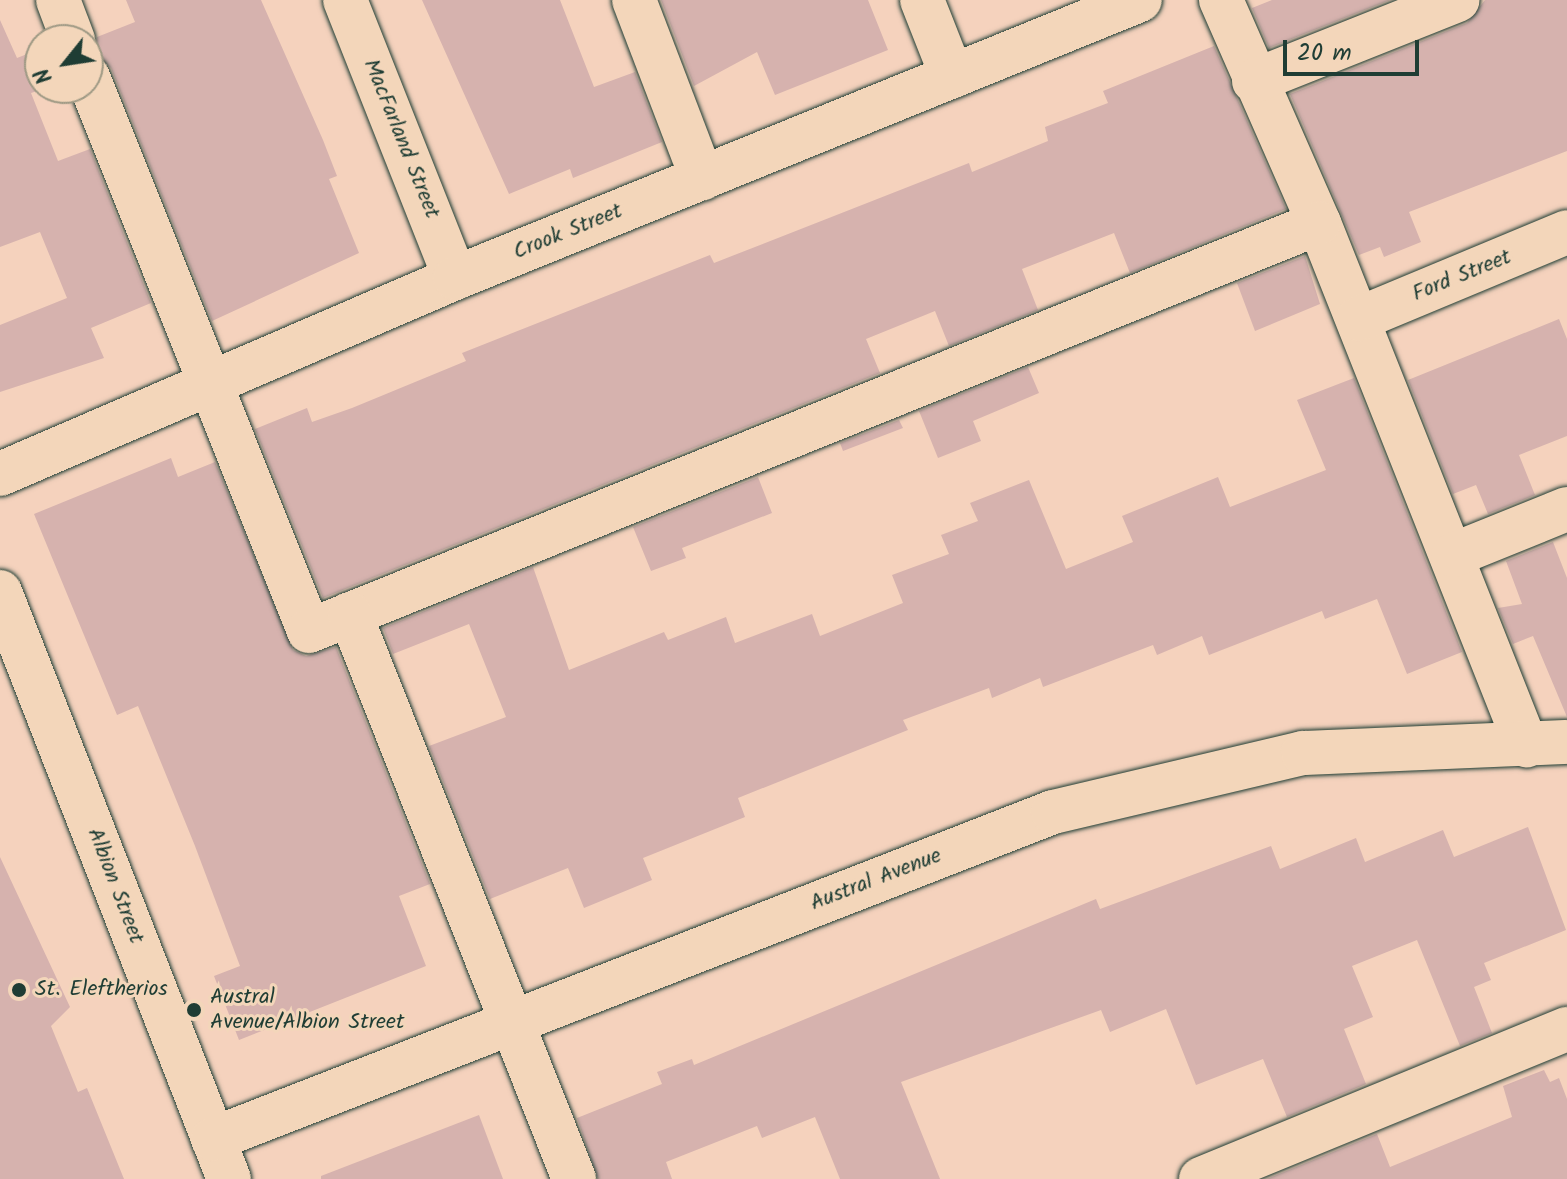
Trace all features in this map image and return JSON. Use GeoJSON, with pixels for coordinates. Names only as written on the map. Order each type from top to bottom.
{"type":"FeatureCollection","features":[{"type":"Feature","properties":{"kind":"street"},"geometry":{"type":"LineString","coordinates":[[58,0],[67,24]]}},
{"type":"Feature","properties":{"kind":"street","name":"MacFarland Street"},"geometry":{"type":"LineString","coordinates":[[345,0],[455,278]]}},
{"type":"Feature","properties":{"kind":"street"},"geometry":{"type":"LineString","coordinates":[[634,0],[702,178]]}},
{"type":"Feature","properties":{"kind":"street"},"geometry":{"type":"LineString","coordinates":[[922,0],[952,76]]}},
{"type":"Feature","properties":{"kind":"street","name":"Crook Street"},"geometry":{"type":"LineString","coordinates":[[0,474],[455,278],[1140,0]]}},
{"type":"Feature","properties":{"kind":"street"},"geometry":{"type":"LineString","coordinates":[[1221,0],[1319,223],[1453,555],[1546,744]]}},
{"type":"Feature","properties":{"kind":"street"},"geometry":{"type":"LineString","coordinates":[[1254,81],[1458,0]]}},
{"type":"Feature","properties":{"kind":"street"},"geometry":{"type":"LineString","coordinates":[[99,104],[208,385],[309,631],[1319,223]]}},
{"type":"Feature","properties":{"kind":"street","name":"Ford Street"},"geometry":{"type":"LineString","coordinates":[[1358,319],[1567,232]]}},
{"type":"Feature","properties":{"kind":"street"},"geometry":{"type":"LineString","coordinates":[[1453,555],[1567,509]]}},
{"type":"Feature","properties":{"kind":"street","name":"Albion Street"},"geometry":{"type":"LineString","coordinates":[[0,592],[229,1179]]}},
{"type":"Feature","properties":{"kind":"street"},"geometry":{"type":"LineString","coordinates":[[350,614],[574,1179]]}},
{"type":"Feature","properties":{"kind":"street","name":"Austral Avenue"},"geometry":{"type":"LineString","coordinates":[[213,1139],[511,1020],[1053,812],[1196,773],[1303,753],[1546,744]]}},
{"type":"Feature","properties":{"kind":"street"},"geometry":{"type":"LineString","coordinates":[[1201,1179],[1567,1029]]}},
{"type":"Feature","properties":{"kind":"building"},"geometry":{"type":"Polygon","coordinates":[[[126,0],[261,0],[337,176],[329,179],[359,253],[212,321],[111,68],[104,62],[104,34],[135,22],[126,0]]]}},
{"type":"Feature","properties":{"kind":"building"},"geometry":{"type":"Polygon","coordinates":[[[422,0],[560,0],[594,87],[635,72],[662,142],[573,178],[570,169],[509,194],[422,0]]]}},
{"type":"Feature","properties":{"kind":"building"},"geometry":{"type":"Polygon","coordinates":[[[661,0],[868,0],[888,50],[775,95],[757,52],[694,86],[661,0]]]}},
{"type":"Feature","properties":{"kind":"building"},"geometry":{"type":"Polygon","coordinates":[[[1272,0],[1390,0],[1269,48],[1252,8],[1272,0]]]}},
{"type":"Feature","properties":{"kind":"building"},"geometry":{"type":"Polygon","coordinates":[[[1485,0],[1567,0],[1567,151],[1409,212],[1421,242],[1384,257],[1380,247],[1359,255],[1290,94],[1467,23],[1485,0]]]}},
{"type":"Feature","properties":{"kind":"building"},"geometry":{"type":"Polygon","coordinates":[[[0,20],[17,58],[24,55],[24,104],[35,104],[58,161],[90,149],[151,303],[91,328],[104,358],[0,392],[0,325],[67,298],[40,232],[0,247],[0,20]]]}},
{"type":"Feature","properties":{"kind":"building"},"geometry":{"type":"Polygon","coordinates":[[[1214,46],[1286,209],[1130,273],[1114,233],[1022,269],[1038,310],[949,346],[935,311],[866,339],[880,373],[323,598],[255,429],[307,408],[312,422],[352,408],[466,361],[462,353],[710,255],[714,263],[969,163],[972,172],[1048,141],[1045,127],[1108,103],[1103,91],[1214,46]]]}},
{"type":"Feature","properties":{"kind":"building"},"geometry":{"type":"Polygon","coordinates":[[[1305,256],[1320,304],[1255,331],[1237,283],[1305,256]]]}},
{"type":"Feature","properties":{"kind":"building"},"geometry":{"type":"Polygon","coordinates":[[[1559,319],[1567,339],[1567,436],[1519,455],[1535,495],[1488,514],[1476,485],[1453,494],[1408,380],[1559,319]]]}},
{"type":"Feature","properties":{"kind":"building"},"geometry":{"type":"Polygon","coordinates":[[[1028,367],[1039,393],[973,421],[981,441],[938,458],[919,411],[1028,367]]]}},
{"type":"Feature","properties":{"kind":"building"},"geometry":{"type":"Polygon","coordinates":[[[1354,378],[1462,652],[1407,674],[1377,599],[1325,619],[1322,611],[1209,655],[1202,636],[1157,655],[1153,645],[1043,687],[1040,678],[992,698],[989,688],[903,720],[908,730],[738,798],[745,817],[643,858],[652,880],[584,908],[568,868],[490,899],[429,746],[506,717],[469,624],[393,654],[383,628],[533,567],[569,670],[664,632],[668,640],[726,617],[735,643],[812,614],[820,636],[903,603],[892,575],[949,554],[941,535],[978,521],[970,503],[1029,480],[1066,569],[1133,542],[1122,516],[1218,477],[1230,507],[1326,470],[1297,400],[1354,378]]]}},
{"type":"Feature","properties":{"kind":"building"},"geometry":{"type":"Polygon","coordinates":[[[899,420],[903,428],[843,451],[840,443],[899,420]]]}},
{"type":"Feature","properties":{"kind":"building"},"geometry":{"type":"Polygon","coordinates":[[[171,458],[178,477],[215,462],[293,650],[306,656],[336,647],[430,884],[399,896],[426,966],[239,1040],[214,976],[240,966],[195,846],[138,706],[117,715],[34,514],[171,458]]]}},
{"type":"Feature","properties":{"kind":"building"},"geometry":{"type":"Polygon","coordinates":[[[758,477],[772,513],[682,548],[686,558],[651,571],[633,527],[758,477]]]}},
{"type":"Feature","properties":{"kind":"building"},"geometry":{"type":"Polygon","coordinates":[[[1553,542],[1567,578],[1567,717],[1533,636],[1513,644],[1498,608],[1522,604],[1506,561],[1553,542]]]}},
{"type":"Feature","properties":{"kind":"building"},"geometry":{"type":"Polygon","coordinates":[[[1528,827],[1566,930],[1484,963],[1491,980],[1474,987],[1492,1033],[1460,1046],[1417,940],[1352,966],[1373,1017],[1344,1029],[1366,1084],[1287,1117],[1263,1059],[1196,1085],[1166,1009],[1110,1032],[1101,1010],[901,1082],[940,1179],[840,1179],[815,1117],[762,1138],[757,1126],[666,1162],[672,1179],[598,1179],[577,1118],[662,1084],[657,1072],[692,1059],[694,1065],[1096,899],[1100,909],[1271,846],[1280,869],[1356,838],[1365,862],[1443,830],[1454,857],[1528,827]]]}},
{"type":"Feature","properties":{"kind":"building"},"geometry":{"type":"Polygon","coordinates":[[[0,857],[70,1007],[51,1026],[78,1092],[87,1088],[124,1179],[0,1179],[0,857]]]}},
{"type":"Feature","properties":{"kind":"building"},"geometry":{"type":"Polygon","coordinates":[[[1544,1070],[1550,1082],[1559,1078],[1567,1099],[1567,1179],[1267,1179],[1377,1134],[1390,1167],[1512,1117],[1503,1086],[1544,1070]]]}},
{"type":"Feature","properties":{"kind":"building"},"geometry":{"type":"Polygon","coordinates":[[[479,1115],[503,1179],[321,1179],[321,1176],[479,1115]]]}},
{"type":"Feature","properties":{"kind":"place","name":"St. Eleftherios"},"geometry":{"type":"Point","coordinates":[19,990]}},
{"type":"Feature","properties":{"kind":"place","name":"Austral Avenue/Albion Street"},"geometry":{"type":"Point","coordinates":[194,1010]}}]}
